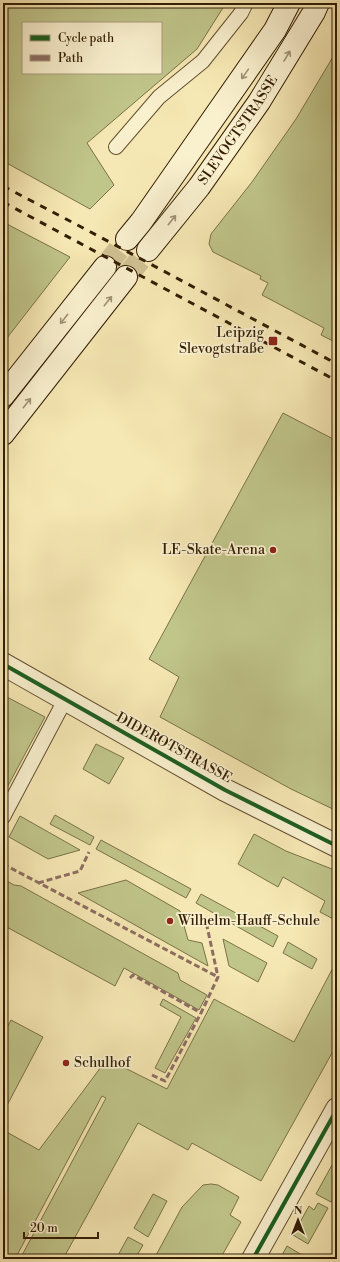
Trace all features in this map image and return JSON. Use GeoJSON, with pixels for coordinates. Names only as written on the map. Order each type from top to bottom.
{"type":"FeatureCollection","features":[{"type":"Feature","properties":{"kind":"main road","name":"SLEVOGTSTRASSE"},"geometry":{"type":"LineString","coordinates":[[127,239],[141,222],[275,30],[289,3]]}},
{"type":"Feature","properties":{"kind":"main road","name":"SLEVOGTSTRASSE"},"geometry":{"type":"LineString","coordinates":[[148,250],[199,187],[260,102],[318,3]]}},
{"type":"Feature","properties":{"kind":"main road"},"geometry":{"type":"LineString","coordinates":[[3,396],[105,267]]}},
{"type":"Feature","properties":{"kind":"main road"},"geometry":{"type":"LineString","coordinates":[[3,434],[126,277]]}},
{"type":"Feature","properties":{"kind":"main road","name":"DIDEROTSTRASSE"},"geometry":{"type":"LineString","coordinates":[[3,664],[225,790],[337,846]]}},
{"type":"Feature","properties":{"kind":"main road"},"geometry":{"type":"LineString","coordinates":[[253,1259],[337,1109]]}},
{"type":"Feature","properties":{"kind":"lane"},"geometry":{"type":"LineString","coordinates":[[116,147],[159,98],[203,62],[241,13],[246,3]]}},
{"type":"Feature","properties":{"kind":"lane"},"geometry":{"type":"LineString","coordinates":[[3,818],[65,700]]}},
{"type":"Feature","properties":{"kind":"green space"},"geometry":{"type":"Polygon","coordinates":[[[3,3],[226,3],[197,49],[87,143],[114,185],[90,209],[3,161],[3,3]]]}},
{"type":"Feature","properties":{"kind":"green space"},"geometry":{"type":"Polygon","coordinates":[[[337,50],[337,343],[321,335],[324,328],[262,295],[268,283],[260,279],[261,276],[213,252],[209,244],[211,234],[252,182],[296,119],[337,50]]]}},
{"type":"Feature","properties":{"kind":"green space"},"geometry":{"type":"Polygon","coordinates":[[[3,222],[70,257],[3,343],[3,222]]]}},
{"type":"Feature","properties":{"kind":"green space","name":"LE-Skate-Arena"},"geometry":{"type":"Polygon","coordinates":[[[283,413],[337,441],[337,811],[291,789],[160,717],[179,677],[149,659],[283,413]]]}},
{"type":"Feature","properties":{"kind":"green space"},"geometry":{"type":"Polygon","coordinates":[[[3,695],[45,717],[3,795],[3,695]]]}},
{"type":"Feature","properties":{"kind":"green space"},"geometry":{"type":"Polygon","coordinates":[[[96,744],[124,758],[109,784],[83,769],[96,744]]]}},
{"type":"Feature","properties":{"kind":"green space"},"geometry":{"type":"Polygon","coordinates":[[[55,815],[94,837],[90,845],[50,824],[55,815]]]}},
{"type":"Feature","properties":{"kind":"green space"},"geometry":{"type":"Polygon","coordinates":[[[20,816],[80,850],[48,859],[9,837],[20,816]]]}},
{"type":"Feature","properties":{"kind":"green space"},"geometry":{"type":"Polygon","coordinates":[[[254,834],[286,851],[337,871],[337,921],[320,912],[325,901],[283,877],[278,887],[238,864],[254,834]]]}},
{"type":"Feature","properties":{"kind":"green space"},"geometry":{"type":"Polygon","coordinates":[[[101,840],[191,889],[186,898],[96,849],[101,840]]]}},
{"type":"Feature","properties":{"kind":"green space"},"geometry":{"type":"Polygon","coordinates":[[[3,879],[14,885],[21,886],[178,973],[180,980],[207,995],[199,1010],[124,968],[115,986],[3,925],[3,879]]]}},
{"type":"Feature","properties":{"kind":"green space"},"geometry":{"type":"Polygon","coordinates":[[[126,880],[180,911],[188,940],[202,943],[208,966],[78,893],[126,880]]]}},
{"type":"Feature","properties":{"kind":"green space"},"geometry":{"type":"Polygon","coordinates":[[[201,894],[278,936],[273,947],[196,903],[201,894]]]}},
{"type":"Feature","properties":{"kind":"green space"},"geometry":{"type":"Polygon","coordinates":[[[223,939],[267,963],[258,982],[229,966],[223,939]]]}},
{"type":"Feature","properties":{"kind":"green space"},"geometry":{"type":"Polygon","coordinates":[[[288,942],[317,959],[312,969],[283,953],[288,942]]]}},
{"type":"Feature","properties":{"kind":"green space"},"geometry":{"type":"Polygon","coordinates":[[[337,960],[337,1044],[261,1181],[192,1143],[188,1150],[138,1123],[63,1259],[20,1259],[106,1098],[102,1096],[15,1259],[3,1259],[3,1130],[39,1150],[107,1059],[167,1089],[214,999],[294,1042],[337,960]]]}},
{"type":"Feature","properties":{"kind":"green space"},"geometry":{"type":"Polygon","coordinates":[[[163,999],[196,1018],[165,1073],[155,1068],[181,1017],[160,1005],[163,999]]]}},
{"type":"Feature","properties":{"kind":"green space"},"geometry":{"type":"Polygon","coordinates":[[[11,1020],[43,1037],[3,1113],[3,1035],[11,1020]]]}},
{"type":"Feature","properties":{"kind":"green space"},"geometry":{"type":"Polygon","coordinates":[[[332,1165],[337,1167],[337,1192],[331,1202],[316,1194],[332,1165]]]}},
{"type":"Feature","properties":{"kind":"green space"},"geometry":{"type":"Polygon","coordinates":[[[203,1185],[218,1185],[239,1197],[230,1215],[241,1222],[220,1259],[154,1259],[182,1207],[203,1185]]]}},
{"type":"Feature","properties":{"kind":"green space"},"geometry":{"type":"Polygon","coordinates":[[[153,1194],[167,1201],[148,1237],[134,1228],[153,1194]]]}},
{"type":"Feature","properties":{"kind":"green space"},"geometry":{"type":"Polygon","coordinates":[[[318,1203],[328,1208],[308,1244],[293,1235],[309,1206],[314,1210],[318,1203]]]}},
{"type":"Feature","properties":{"kind":"green space"},"geometry":{"type":"Polygon","coordinates":[[[128,1237],[143,1245],[135,1259],[116,1259],[128,1237]]]}},
{"type":"Feature","properties":{"kind":"green space"},"geometry":{"type":"Polygon","coordinates":[[[287,1246],[302,1255],[300,1259],[280,1259],[287,1246]]]}},
{"type":"Feature","properties":{"kind":"tunnel"},"geometry":{"type":"LineString","coordinates":[[105,267],[127,239]]}},
{"type":"Feature","properties":{"kind":"tunnel"},"geometry":{"type":"LineString","coordinates":[[126,277],[148,250]]}},
{"type":"Feature","properties":{"kind":"railway"},"geometry":{"type":"LineString","coordinates":[[3,186],[337,364]]}},
{"type":"Feature","properties":{"kind":"railway"},"geometry":{"type":"LineString","coordinates":[[3,202],[337,381]]}},
{"type":"Feature","properties":{"kind":"marked path"},"geometry":{"type":"LineString","coordinates":[[38,883],[80,871],[89,852]]}},
{"type":"Feature","properties":{"kind":"marked path"},"geometry":{"type":"LineString","coordinates":[[3,864],[218,977]]}},
{"type":"Feature","properties":{"kind":"marked path"},"geometry":{"type":"LineString","coordinates":[[152,1075],[165,1081],[218,977],[205,917]]}},
{"type":"Feature","properties":{"kind":"marked path"},"geometry":{"type":"LineString","coordinates":[[130,978],[133,975],[201,1013]]}},
{"type":"Feature","properties":{"kind":"cycle path"},"geometry":{"type":"LineString","coordinates":[[3,664],[225,790],[337,846]]}},
{"type":"Feature","properties":{"kind":"cycle path"},"geometry":{"type":"LineString","coordinates":[[253,1259],[337,1109]]}},
{"type":"Feature","properties":{"kind":"place","name":"Leipzig Slevogtstraße"},"geometry":{"type":"Point","coordinates":[273,341]}},
{"type":"Feature","properties":{"kind":"place","name":"LE-Skate-Arena"},"geometry":{"type":"Point","coordinates":[273,550]}},
{"type":"Feature","properties":{"kind":"place","name":"Wilhelm-Hauff-Schule"},"geometry":{"type":"Point","coordinates":[170,921]}},
{"type":"Feature","properties":{"kind":"place","name":"Schulhof"},"geometry":{"type":"Point","coordinates":[66,1063]}}]}
